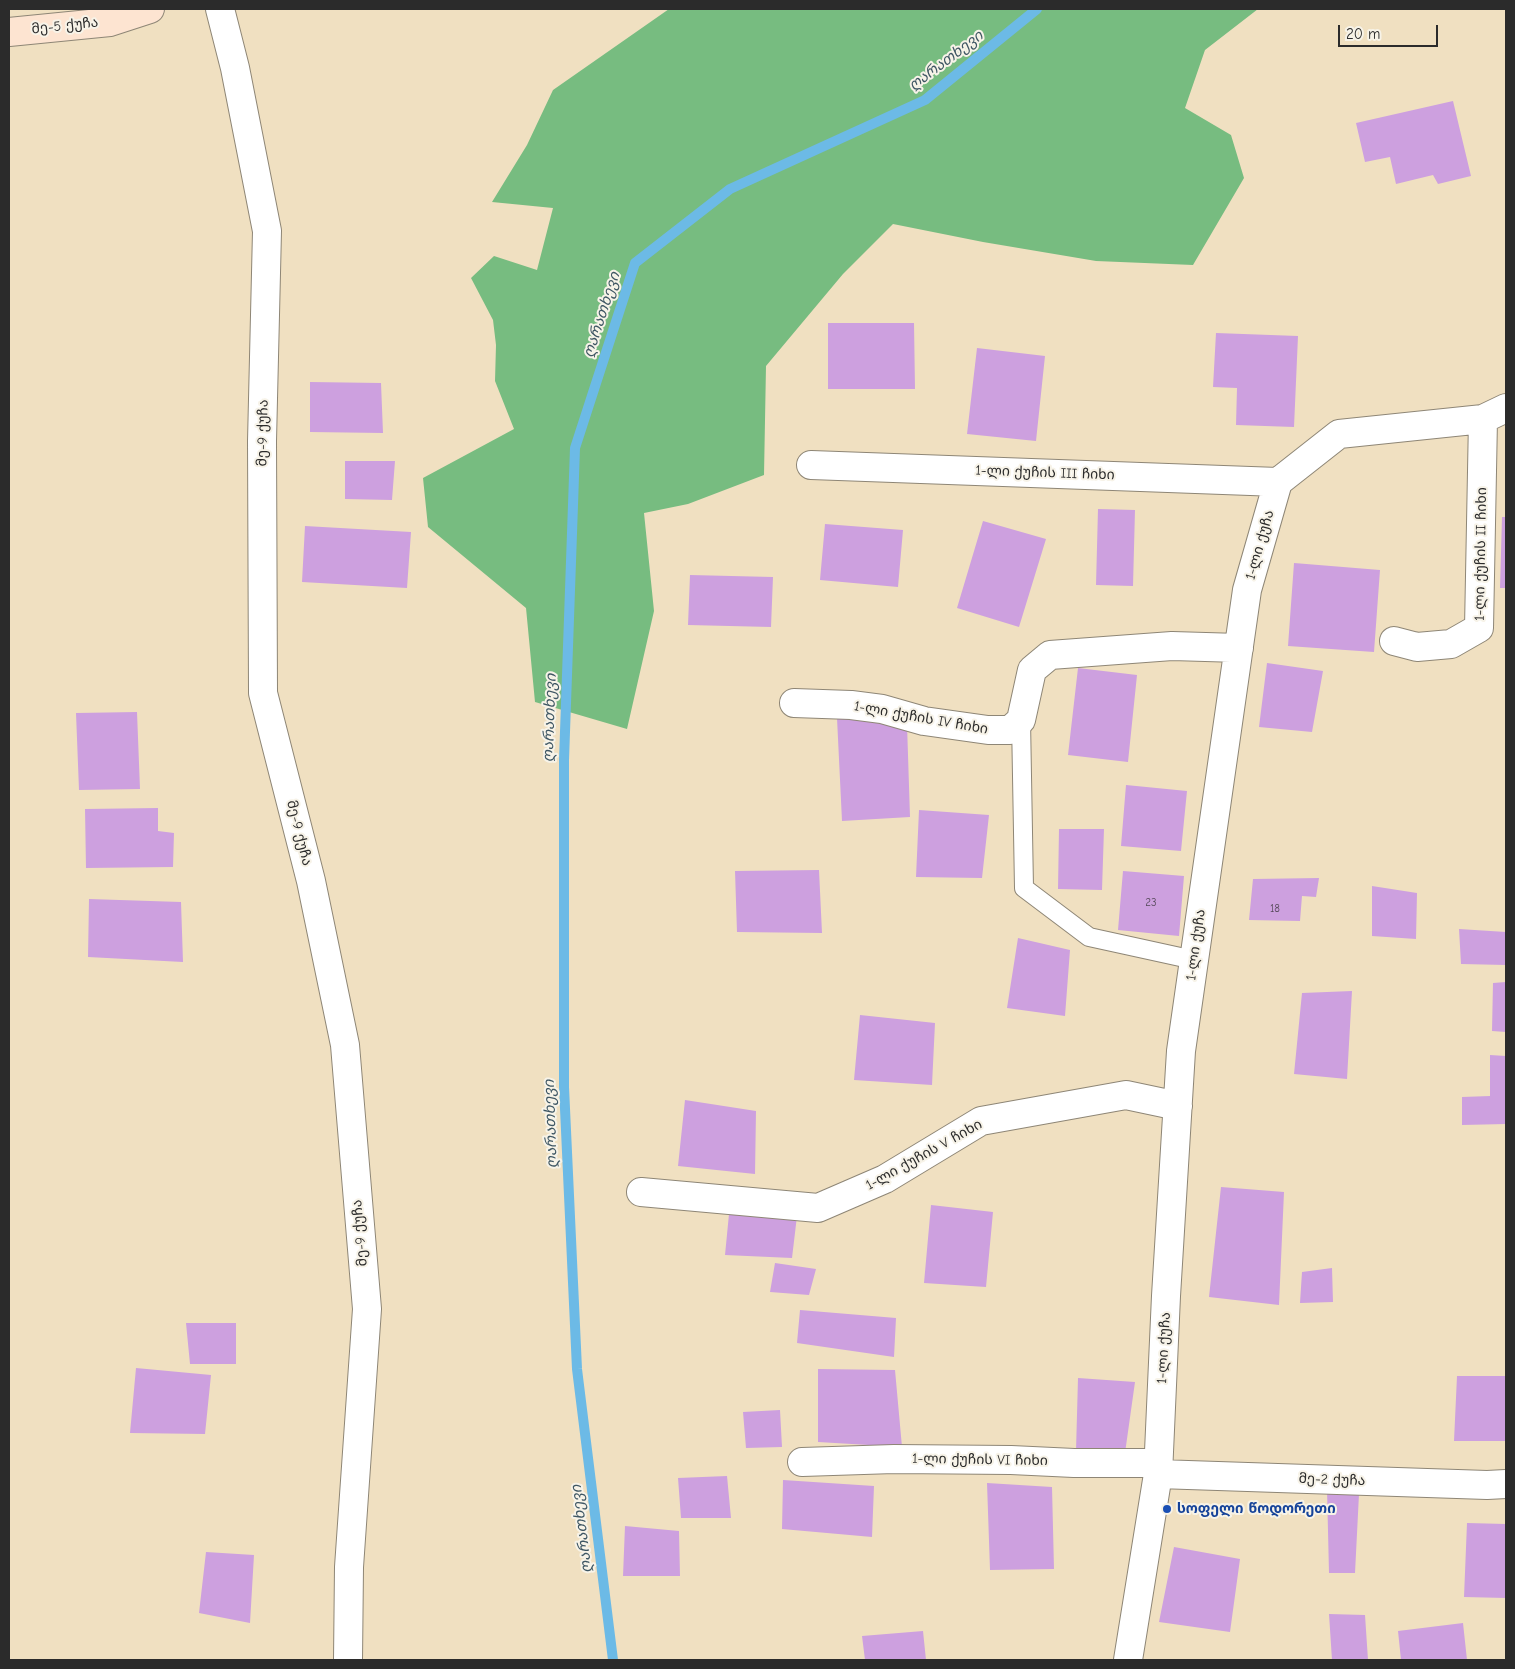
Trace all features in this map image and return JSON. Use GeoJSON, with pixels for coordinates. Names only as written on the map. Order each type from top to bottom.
{"type":"FeatureCollection","features":[{"type":"Feature","properties":{"kind":"street","name":"მე-5 ქუჩა"},"geometry":{"type":"LineString","coordinates":[[9,32],[110,22],[150,9]]}},
{"type":"Feature","properties":{"kind":"street","name":"მე-9 ქუჩა"},"geometry":{"type":"LineString","coordinates":[[220,9],[235,68],[267,231],[262,441],[264,693],[312,881],[345,1045],[367,1309],[349,1567],[348,1660]]}},
{"type":"Feature","properties":{"kind":"street"},"geometry":{"type":"LineString","coordinates":[[1278,482],[1339,434],[1495,414]]}},
{"type":"Feature","properties":{"kind":"street","name":"1-ლი ქუჩის II ჩიხი"},"geometry":{"type":"LineString","coordinates":[[1394,641],[1417,647],[1451,644],[1479,628],[1495,414]]}},
{"type":"Feature","properties":{"kind":"street","name":"1-ლი ქუჩის III ჩიხი"},"geometry":{"type":"LineString","coordinates":[[811,465],[1278,482]]}},
{"type":"Feature","properties":{"kind":"street","name":"1-ლი ქუჩა"},"geometry":{"type":"LineString","coordinates":[[1128,1660],[1158,1468],[1181,1051],[1247,590],[1278,482]]}},
{"type":"Feature","properties":{"kind":"street"},"geometry":{"type":"LineString","coordinates":[[1021,720],[1032,670],[1050,655],[1172,646],[1239,648]]}},
{"type":"Feature","properties":{"kind":"street","name":"1-ლი ქუჩის IV ჩიხი"},"geometry":{"type":"LineString","coordinates":[[794,703],[851,705],[882,709],[924,721],[988,730],[1010,730],[1021,720]]}},
{"type":"Feature","properties":{"kind":"street","name":"1-ლი ქუჩის V ჩიხი"},"geometry":{"type":"LineString","coordinates":[[641,1192],[818,1208],[885,1179],[981,1121],[1126,1095],[1178,1106]]}},
{"type":"Feature","properties":{"kind":"street","name":"1-ლი ქუჩის VI ჩიხი"},"geometry":{"type":"LineString","coordinates":[[802,1462],[894,1459],[1012,1460],[1158,1468]]}},
{"type":"Feature","properties":{"kind":"street","name":"მე-2 ქუჩა"},"geometry":{"type":"LineString","coordinates":[[1158,1468],[1477,1485],[1506,1484]]}},
{"type":"Feature","properties":{"kind":"lane"},"geometry":{"type":"LineString","coordinates":[[1021,720],[1024,888],[1089,937],[1194,960]]}},
{"type":"Feature","properties":{"kind":"green space"},"geometry":{"type":"Polygon","coordinates":[[[669,9],[1258,9],[1205,50],[1185,108],[1231,135],[1244,178],[1193,265],[1096,261],[983,242],[893,224],[843,274],[766,366],[764,475],[688,504],[644,513],[654,611],[627,729],[535,702],[526,608],[428,527],[423,478],[514,429],[495,381],[496,345],[493,320],[471,278],[494,256],[537,270],[553,208],[492,202],[527,145],[553,90],[669,9]]]}},
{"type":"Feature","properties":{"kind":"building"},"geometry":{"type":"Polygon","coordinates":[[[1453,101],[1471,176],[1438,184],[1433,175],[1396,184],[1390,157],[1365,162],[1356,123],[1453,101]]]}},
{"type":"Feature","properties":{"kind":"building"},"geometry":{"type":"Polygon","coordinates":[[[828,323],[914,323],[915,389],[828,389],[828,323]]]}},
{"type":"Feature","properties":{"kind":"building"},"geometry":{"type":"Polygon","coordinates":[[[1216,333],[1298,336],[1294,427],[1236,425],[1237,388],[1213,387],[1216,333]]]}},
{"type":"Feature","properties":{"kind":"building"},"geometry":{"type":"Polygon","coordinates":[[[977,348],[1045,356],[1036,441],[967,434],[977,348]]]}},
{"type":"Feature","properties":{"kind":"building"},"geometry":{"type":"Polygon","coordinates":[[[310,382],[381,383],[383,433],[310,432],[310,382]]]}},
{"type":"Feature","properties":{"kind":"building"},"geometry":{"type":"Polygon","coordinates":[[[345,461],[395,461],[392,500],[345,499],[345,461]]]}},
{"type":"Feature","properties":{"kind":"building"},"geometry":{"type":"Polygon","coordinates":[[[1098,509],[1135,510],[1133,586],[1096,585],[1098,509]]]}},
{"type":"Feature","properties":{"kind":"building"},"geometry":{"type":"Polygon","coordinates":[[[1502,517],[1506,517],[1506,588],[1500,588],[1502,517]]]}},
{"type":"Feature","properties":{"kind":"building"},"geometry":{"type":"Polygon","coordinates":[[[983,521],[1046,539],[1019,627],[957,608],[983,521]]]}},
{"type":"Feature","properties":{"kind":"building"},"geometry":{"type":"Polygon","coordinates":[[[825,524],[903,530],[898,587],[820,580],[825,524]]]}},
{"type":"Feature","properties":{"kind":"building"},"geometry":{"type":"Polygon","coordinates":[[[305,526],[411,532],[407,588],[302,582],[305,526]]]}},
{"type":"Feature","properties":{"kind":"building"},"geometry":{"type":"Polygon","coordinates":[[[1294,563],[1380,570],[1374,652],[1288,646],[1294,563]]]}},
{"type":"Feature","properties":{"kind":"building"},"geometry":{"type":"Polygon","coordinates":[[[690,575],[773,577],[771,627],[688,625],[690,575]]]}},
{"type":"Feature","properties":{"kind":"building"},"geometry":{"type":"Polygon","coordinates":[[[1267,663],[1323,671],[1312,732],[1259,727],[1267,663]]]}},
{"type":"Feature","properties":{"kind":"building"},"geometry":{"type":"Polygon","coordinates":[[[1078,668],[1137,675],[1128,762],[1068,755],[1078,668]]]}},
{"type":"Feature","properties":{"kind":"building"},"geometry":{"type":"Polygon","coordinates":[[[137,712],[140,789],[79,790],[76,713],[137,712]]]}},
{"type":"Feature","properties":{"kind":"building"},"geometry":{"type":"Polygon","coordinates":[[[837,718],[907,724],[910,817],[842,821],[837,718]]]}},
{"type":"Feature","properties":{"kind":"building"},"geometry":{"type":"Polygon","coordinates":[[[1126,785],[1187,791],[1181,851],[1121,846],[1126,785]]]}},
{"type":"Feature","properties":{"kind":"building"},"geometry":{"type":"Polygon","coordinates":[[[158,808],[158,831],[174,833],[173,867],[86,868],[85,809],[158,808]]]}},
{"type":"Feature","properties":{"kind":"building"},"geometry":{"type":"Polygon","coordinates":[[[919,810],[989,815],[982,878],[916,877],[919,810]]]}},
{"type":"Feature","properties":{"kind":"building"},"geometry":{"type":"Polygon","coordinates":[[[1059,829],[1104,829],[1102,890],[1058,889],[1059,829]]]}},
{"type":"Feature","properties":{"kind":"building"},"geometry":{"type":"Polygon","coordinates":[[[819,870],[822,933],[737,932],[735,871],[819,870]]]}},
{"type":"Feature","properties":{"kind":"building"},"geometry":{"type":"Polygon","coordinates":[[[1123,871],[1184,876],[1179,936],[1118,930],[1123,871]]]}},
{"type":"Feature","properties":{"kind":"building"},"geometry":{"type":"Polygon","coordinates":[[[1319,878],[1316,897],[1302,896],[1300,921],[1249,920],[1253,879],[1319,878]]]}},
{"type":"Feature","properties":{"kind":"building"},"geometry":{"type":"Polygon","coordinates":[[[1372,886],[1417,893],[1416,939],[1372,936],[1372,886]]]}},
{"type":"Feature","properties":{"kind":"building"},"geometry":{"type":"Polygon","coordinates":[[[89,899],[181,902],[183,962],[88,957],[89,899]]]}},
{"type":"Feature","properties":{"kind":"building"},"geometry":{"type":"Polygon","coordinates":[[[1459,929],[1506,932],[1506,965],[1461,964],[1459,929]]]}},
{"type":"Feature","properties":{"kind":"building"},"geometry":{"type":"Polygon","coordinates":[[[1018,938],[1070,950],[1065,1016],[1007,1008],[1018,938]]]}},
{"type":"Feature","properties":{"kind":"building"},"geometry":{"type":"Polygon","coordinates":[[[1506,982],[1506,1032],[1492,1031],[1493,983],[1506,982]]]}},
{"type":"Feature","properties":{"kind":"building"},"geometry":{"type":"Polygon","coordinates":[[[1352,991],[1347,1079],[1294,1074],[1302,993],[1352,991]]]}},
{"type":"Feature","properties":{"kind":"building"},"geometry":{"type":"Polygon","coordinates":[[[860,1015],[935,1023],[932,1085],[854,1080],[860,1015]]]}},
{"type":"Feature","properties":{"kind":"building"},"geometry":{"type":"Polygon","coordinates":[[[1490,1055],[1506,1056],[1506,1124],[1462,1125],[1462,1097],[1490,1096],[1490,1055]]]}},
{"type":"Feature","properties":{"kind":"building"},"geometry":{"type":"Polygon","coordinates":[[[685,1100],[756,1111],[755,1174],[678,1166],[685,1100]]]}},
{"type":"Feature","properties":{"kind":"building"},"geometry":{"type":"Polygon","coordinates":[[[1221,1187],[1284,1192],[1279,1305],[1209,1297],[1221,1187]]]}},
{"type":"Feature","properties":{"kind":"building"},"geometry":{"type":"Polygon","coordinates":[[[931,1205],[993,1212],[986,1287],[924,1283],[931,1205]]]}},
{"type":"Feature","properties":{"kind":"building"},"geometry":{"type":"Polygon","coordinates":[[[729,1214],[797,1216],[792,1258],[725,1255],[729,1214]]]}},
{"type":"Feature","properties":{"kind":"building"},"geometry":{"type":"Polygon","coordinates":[[[775,1263],[816,1269],[809,1295],[770,1292],[775,1263]]]}},
{"type":"Feature","properties":{"kind":"building"},"geometry":{"type":"Polygon","coordinates":[[[1332,1268],[1333,1302],[1300,1303],[1302,1272],[1332,1268]]]}},
{"type":"Feature","properties":{"kind":"building"},"geometry":{"type":"Polygon","coordinates":[[[800,1310],[896,1318],[894,1357],[797,1343],[800,1310]]]}},
{"type":"Feature","properties":{"kind":"building"},"geometry":{"type":"Polygon","coordinates":[[[186,1323],[236,1323],[236,1364],[190,1364],[186,1323]]]}},
{"type":"Feature","properties":{"kind":"building"},"geometry":{"type":"Polygon","coordinates":[[[136,1368],[211,1375],[205,1434],[130,1433],[136,1368]]]}},
{"type":"Feature","properties":{"kind":"building"},"geometry":{"type":"Polygon","coordinates":[[[818,1369],[895,1370],[902,1447],[818,1442],[818,1369]]]}},
{"type":"Feature","properties":{"kind":"building"},"geometry":{"type":"Polygon","coordinates":[[[1457,1376],[1506,1376],[1506,1441],[1454,1441],[1457,1376]]]}},
{"type":"Feature","properties":{"kind":"building"},"geometry":{"type":"Polygon","coordinates":[[[1078,1378],[1135,1382],[1125,1453],[1076,1451],[1078,1378]]]}},
{"type":"Feature","properties":{"kind":"building"},"geometry":{"type":"Polygon","coordinates":[[[780,1410],[782,1447],[746,1448],[743,1412],[780,1410]]]}},
{"type":"Feature","properties":{"kind":"building"},"geometry":{"type":"Polygon","coordinates":[[[727,1476],[731,1518],[681,1518],[678,1478],[727,1476]]]}},
{"type":"Feature","properties":{"kind":"building"},"geometry":{"type":"Polygon","coordinates":[[[783,1480],[874,1486],[872,1537],[782,1529],[783,1480]]]}},
{"type":"Feature","properties":{"kind":"building"},"geometry":{"type":"Polygon","coordinates":[[[987,1483],[1052,1487],[1054,1569],[990,1570],[987,1483]]]}},
{"type":"Feature","properties":{"kind":"building"},"geometry":{"type":"Polygon","coordinates":[[[1327,1489],[1359,1494],[1355,1573],[1329,1573],[1327,1489]]]}},
{"type":"Feature","properties":{"kind":"building"},"geometry":{"type":"Polygon","coordinates":[[[1467,1523],[1506,1524],[1506,1598],[1464,1597],[1467,1523]]]}},
{"type":"Feature","properties":{"kind":"building"},"geometry":{"type":"Polygon","coordinates":[[[625,1526],[679,1531],[680,1576],[623,1576],[625,1526]]]}},
{"type":"Feature","properties":{"kind":"building"},"geometry":{"type":"Polygon","coordinates":[[[1174,1547],[1240,1559],[1230,1632],[1159,1622],[1174,1547]]]}},
{"type":"Feature","properties":{"kind":"building"},"geometry":{"type":"Polygon","coordinates":[[[206,1552],[254,1555],[250,1623],[199,1613],[206,1552]]]}},
{"type":"Feature","properties":{"kind":"building"},"geometry":{"type":"Polygon","coordinates":[[[1329,1614],[1365,1615],[1368,1660],[1332,1660],[1329,1614]]]}},
{"type":"Feature","properties":{"kind":"building"},"geometry":{"type":"Polygon","coordinates":[[[1463,1623],[1467,1660],[1401,1660],[1398,1631],[1463,1623]]]}},
{"type":"Feature","properties":{"kind":"building"},"geometry":{"type":"Polygon","coordinates":[[[923,1631],[926,1660],[865,1660],[862,1636],[923,1631]]]}},
{"type":"Feature","properties":{"kind":"waterway","name":"ღარათხევი"},"geometry":{"type":"LineString","coordinates":[[613,1660],[577,1369],[564,1087],[564,760],[575,448],[635,263],[730,189],[925,100],[1037,9]]}},
{"type":"Feature","properties":{"kind":"place","name":"სოფელი წოდორეთი"},"geometry":{"type":"Point","coordinates":[1167,1509]}}]}
